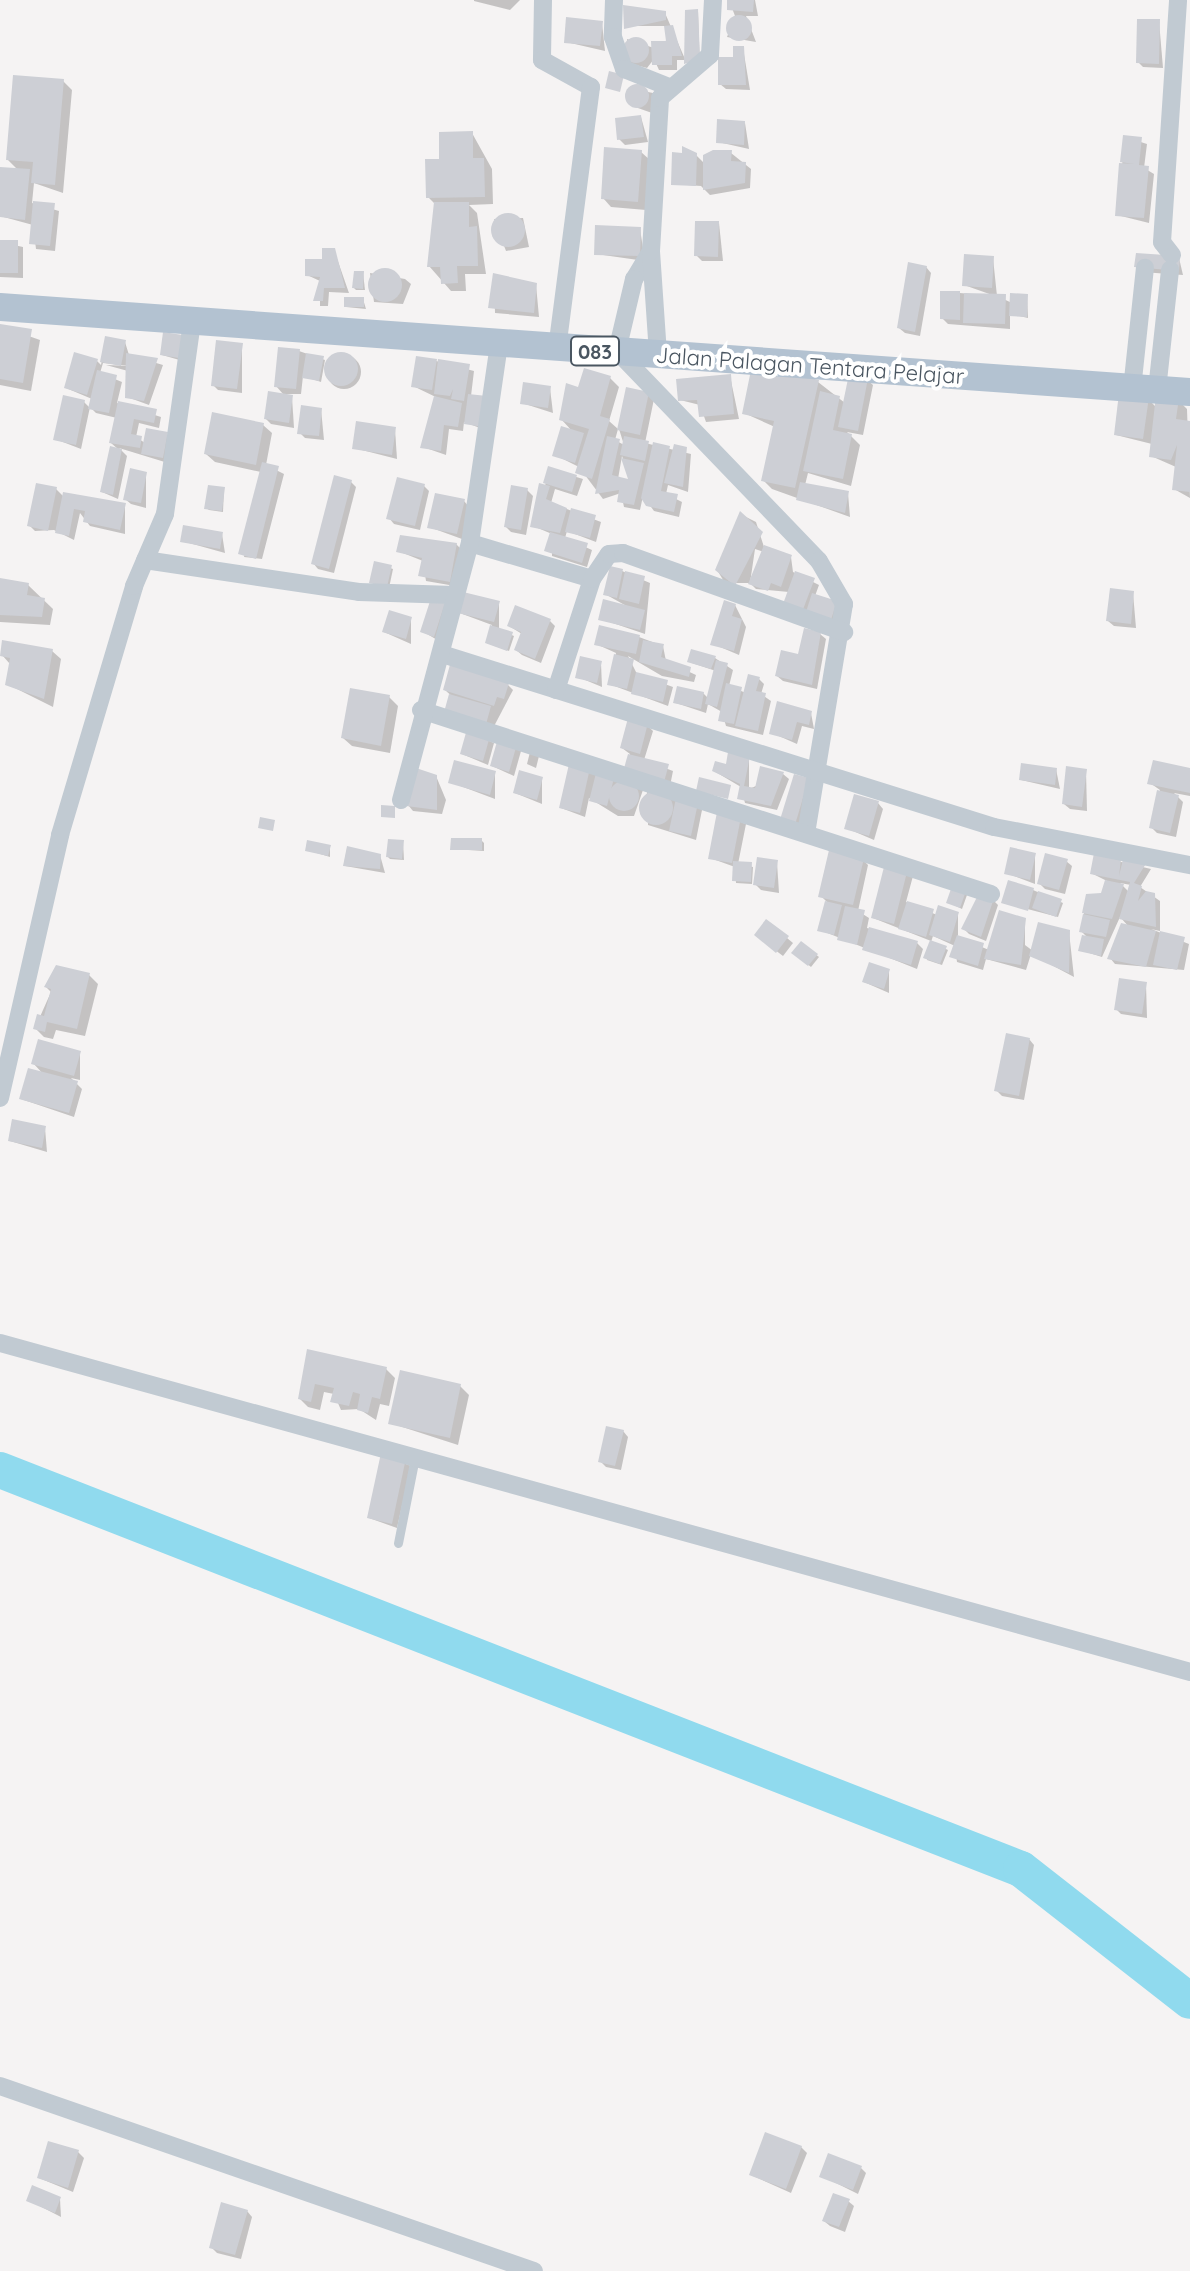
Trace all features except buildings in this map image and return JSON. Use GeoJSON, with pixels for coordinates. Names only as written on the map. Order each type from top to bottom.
{"type":"FeatureCollection","features":[{"type":"Feature","properties":{"kind":"main road","name":"Jalan Palagan Tentara Pelajar"},"geometry":{"type":"LineString","coordinates":[[0,307],[499,343],[557,350],[617,351],[1190,392]]}},
{"type":"Feature","properties":{"kind":"street"},"geometry":{"type":"LineString","coordinates":[[543,0],[542,60],[591,87],[557,350]]}},
{"type":"Feature","properties":{"kind":"street"},"geometry":{"type":"LineString","coordinates":[[614,0],[613,37],[624,69],[669,87]]}},
{"type":"Feature","properties":{"kind":"street"},"geometry":{"type":"LineString","coordinates":[[658,354],[651,251],[660,98],[669,87],[710,55],[713,0]]}},
{"type":"Feature","properties":{"kind":"street"},"geometry":{"type":"LineString","coordinates":[[1144,389],[1168,256],[1178,0],[1190,2]]}},
{"type":"Feature","properties":{"kind":"street"},"geometry":{"type":"LineString","coordinates":[[651,251],[634,279],[617,351],[819,561],[844,604],[844,632],[821,773],[806,834]]}},
{"type":"Feature","properties":{"kind":"street"},"geometry":{"type":"LineString","coordinates":[[1144,389],[1146,261],[1168,256]]}},
{"type":"Feature","properties":{"kind":"street"},"geometry":{"type":"LineString","coordinates":[[0,1095],[60,835],[145,560],[165,514],[192,321]]}},
{"type":"Feature","properties":{"kind":"street"},"geometry":{"type":"LineString","coordinates":[[401,800],[421,710],[442,654],[454,595],[470,543],[499,343]]}},
{"type":"Feature","properties":{"kind":"street"},"geometry":{"type":"LineString","coordinates":[[470,543],[592,579]]}},
{"type":"Feature","properties":{"kind":"street"},"geometry":{"type":"LineString","coordinates":[[556,690],[592,579],[609,554],[623,553],[844,632]]}},
{"type":"Feature","properties":{"kind":"street"},"geometry":{"type":"LineString","coordinates":[[145,560],[359,592],[454,595]]}},
{"type":"Feature","properties":{"kind":"street"},"geometry":{"type":"LineString","coordinates":[[442,654],[994,827],[1190,865]]}},
{"type":"Feature","properties":{"kind":"street"},"geometry":{"type":"LineString","coordinates":[[421,710],[991,894]]}},
{"type":"Feature","properties":{"kind":"street"},"geometry":{"type":"LineString","coordinates":[[0,1343],[1190,1672]]}},
{"type":"Feature","properties":{"kind":"street"},"geometry":{"type":"LineString","coordinates":[[0,2086],[534,2271]]}},
{"type":"Feature","properties":{"kind":"lane"},"geometry":{"type":"LineString","coordinates":[[398,1543],[415,1457]]}},
{"type":"Feature","properties":{"kind":"waterway"},"geometry":{"type":"LineString","coordinates":[[0,1470],[1021,1869],[1190,2001]]}}]}
